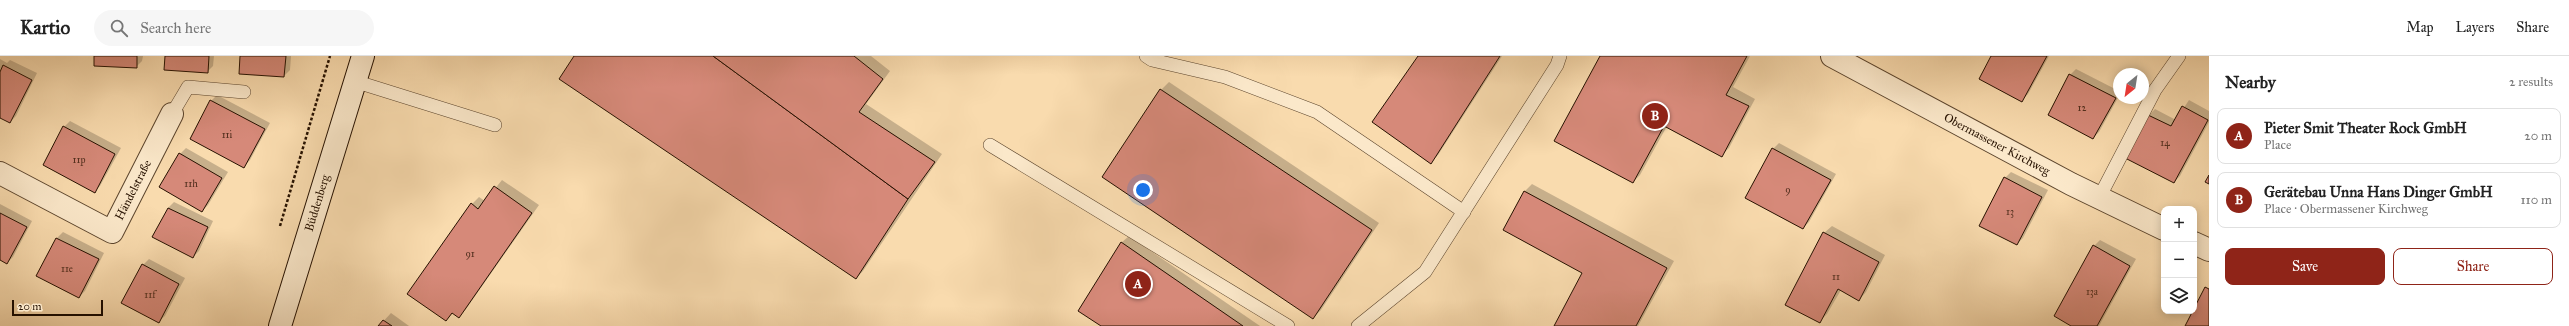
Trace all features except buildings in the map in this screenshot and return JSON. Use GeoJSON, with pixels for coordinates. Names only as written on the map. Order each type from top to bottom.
{"type":"FeatureCollection","features":[{"type":"Feature","properties":{"kind":"street","name":"Büddenberg"},"geometry":{"type":"LineString","coordinates":[[280,326],[354,81],[363,56]]}},
{"type":"Feature","properties":{"kind":"street","name":"Obermassener Kirchweg"},"geometry":{"type":"LineString","coordinates":[[1832,56],[2099,198],[2161,228]]}},
{"type":"Feature","properties":{"kind":"street","name":"Händelstraße"},"geometry":{"type":"LineString","coordinates":[[0,173],[112,232],[172,114]]}},
{"type":"Feature","properties":{"kind":"street"},"geometry":{"type":"LineString","coordinates":[[2197,244],[2209,250]]}},
{"type":"Feature","properties":{"kind":"lane"},"geometry":{"type":"LineString","coordinates":[[1146,56],[1152,60],[1225,77],[1317,112],[1464,212]]}},
{"type":"Feature","properties":{"kind":"lane"},"geometry":{"type":"LineString","coordinates":[[1358,326],[1425,272],[1557,65],[1560,56]]}},
{"type":"Feature","properties":{"kind":"lane"},"geometry":{"type":"LineString","coordinates":[[2099,198],[2155,90],[2179,56]]}},
{"type":"Feature","properties":{"kind":"lane"},"geometry":{"type":"LineString","coordinates":[[354,81],[495,125]]}},
{"type":"Feature","properties":{"kind":"lane","name":"Händelstraße"},"geometry":{"type":"LineString","coordinates":[[172,114],[188,87],[244,92]]}},
{"type":"Feature","properties":{"kind":"lane"},"geometry":{"type":"LineString","coordinates":[[990,145],[1288,326]]}},
{"type":"Feature","properties":{"kind":"path"},"geometry":{"type":"LineString","coordinates":[[280,228],[330,56]]}},
{"type":"Feature","properties":{"kind":"place","name":"Gerätebau Unna Hans Dinger GmbH"},"geometry":{"type":"Point","coordinates":[1655,116]}},
{"type":"Feature","properties":{"kind":"place","name":"Pieter Smit Theater Rock GmbH"},"geometry":{"type":"Point","coordinates":[1138,284]}}]}
